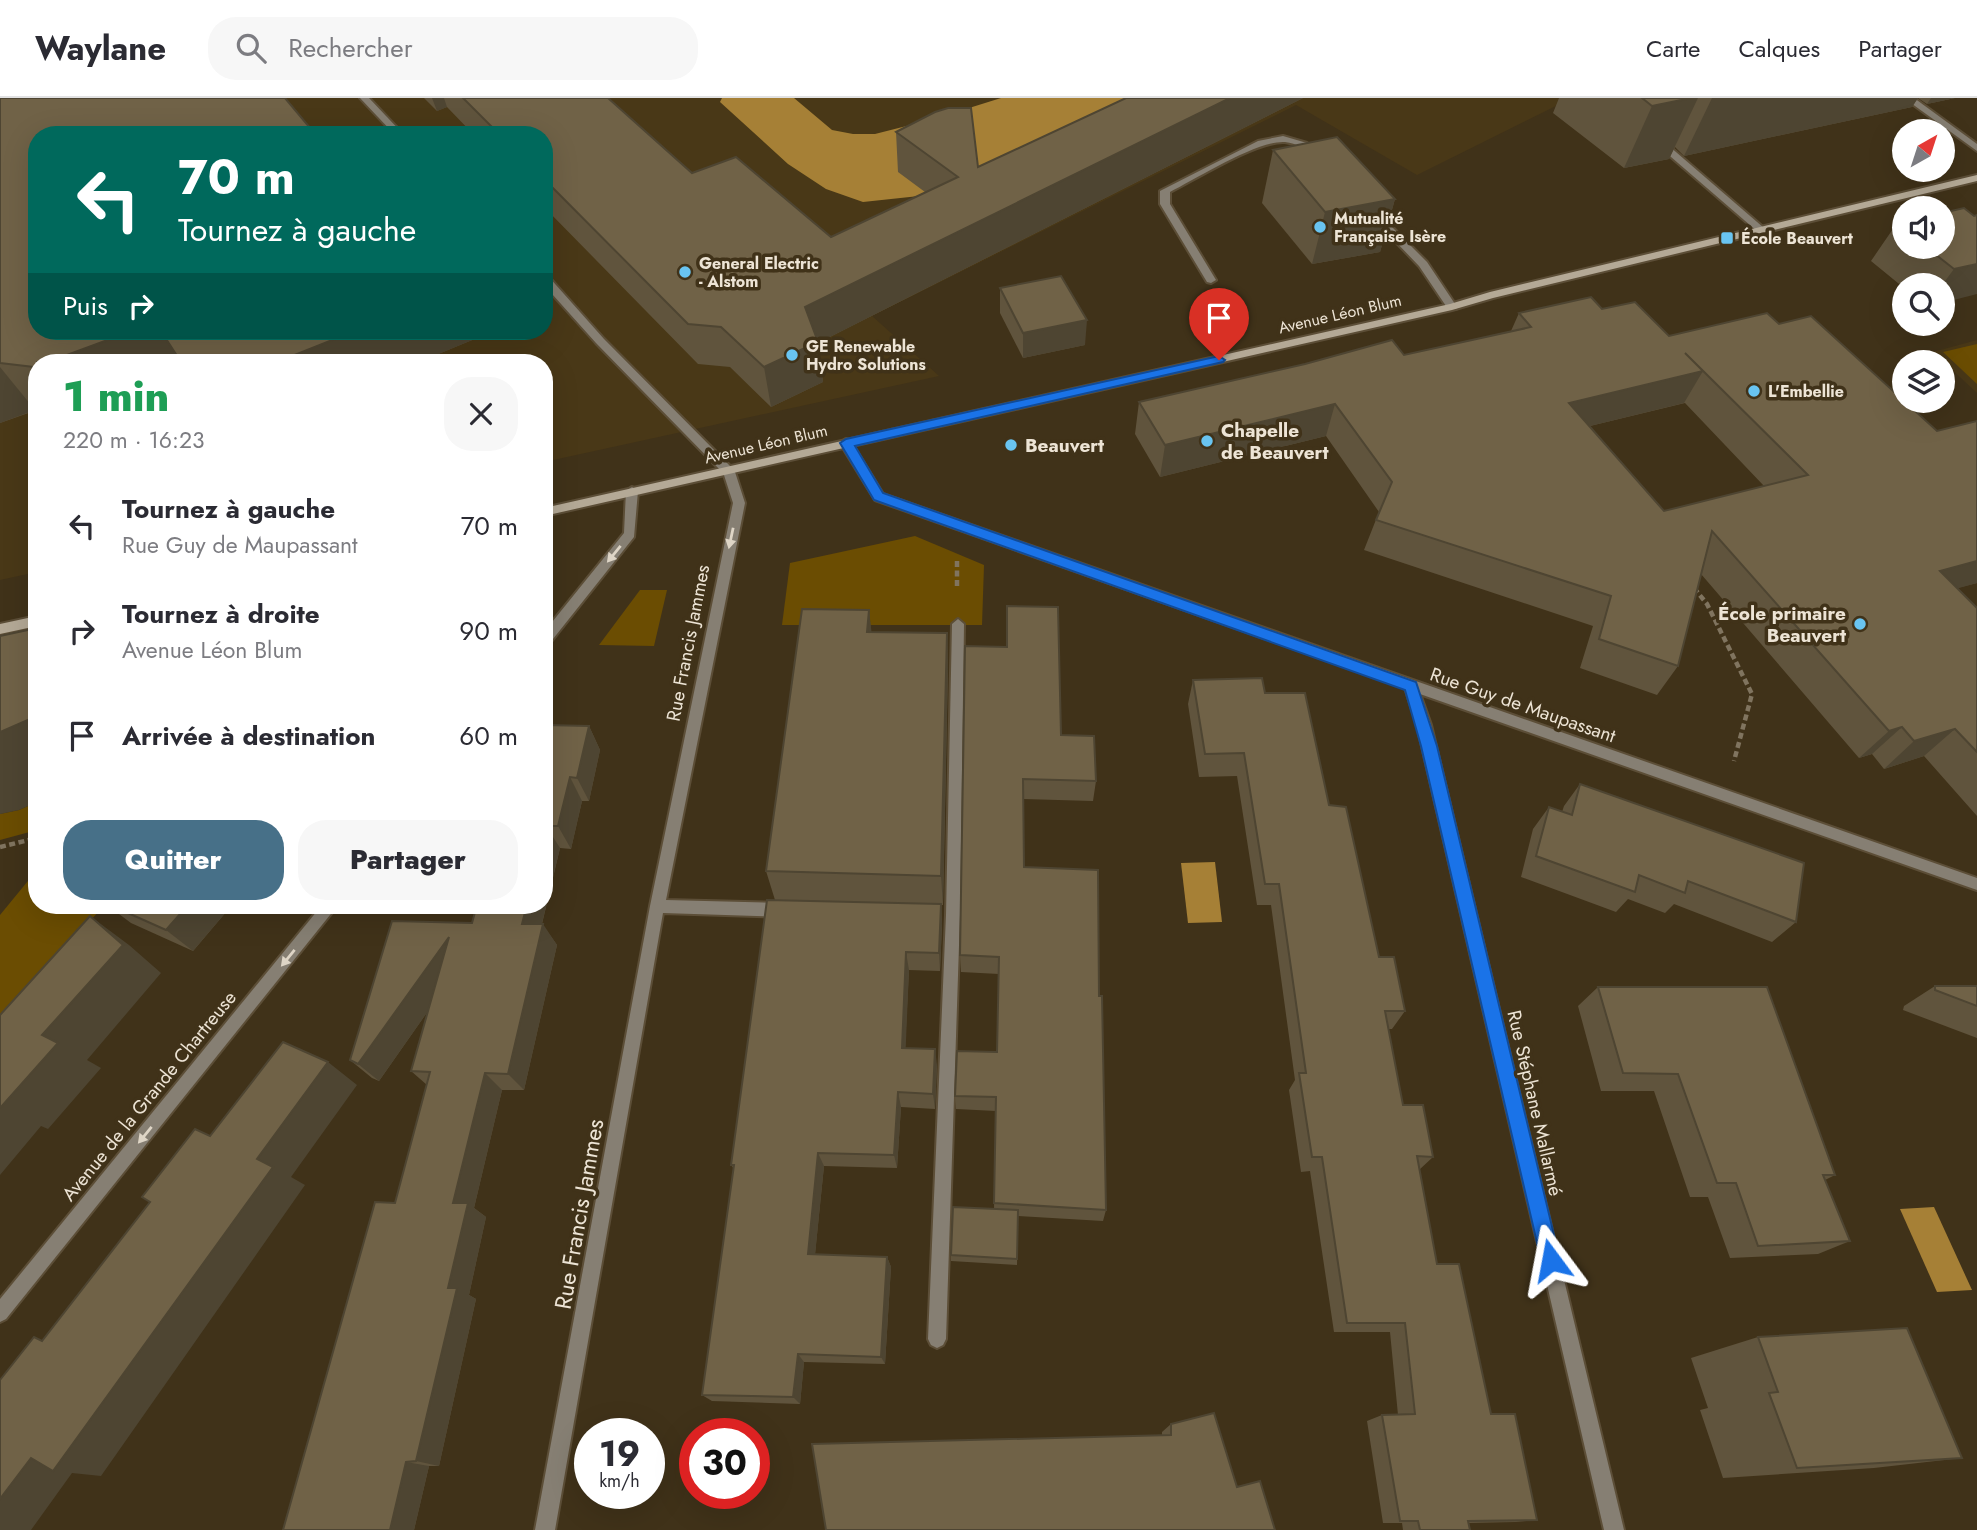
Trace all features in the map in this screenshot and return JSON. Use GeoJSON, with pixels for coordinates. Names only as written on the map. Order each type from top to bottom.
{"type":"FeatureCollection","features":[{"type":"Feature","properties":{"kind":"street"},"geometry":{"type":"LineString","coordinates":[[364,98],[391,126]]}},
{"type":"Feature","properties":{"kind":"street"},"geometry":{"type":"LineString","coordinates":[[1908,98],[1977,148]]}},
{"type":"Feature","properties":{"kind":"street"},"geometry":{"type":"LineString","coordinates":[[1649,132],[1761,230]]}},
{"type":"Feature","properties":{"kind":"street"},"geometry":{"type":"LineString","coordinates":[[1211,280],[1165,204],[1166,191],[1277,138],[1297,141],[1322,160]]}},
{"type":"Feature","properties":{"kind":"street","name":"Avenue Léon Blum"},"geometry":{"type":"LineString","coordinates":[[553,510],[1452,307],[1503,292],[1977,178]]}},
{"type":"Feature","properties":{"kind":"street"},"geometry":{"type":"LineString","coordinates":[[1368,207],[1423,264],[1452,307]]}},
{"type":"Feature","properties":{"kind":"street"},"geometry":{"type":"LineString","coordinates":[[553,288],[600,341],[729,472]]}},
{"type":"Feature","properties":{"kind":"street","name":"Rue Guy de Maupassant"},"geometry":{"type":"LineString","coordinates":[[846,443],[879,497],[1977,884]]}},
{"type":"Feature","properties":{"kind":"street","name":"Rue Francis Jammes"},"geometry":{"type":"LineString","coordinates":[[545,1530],[657,906],[738,503],[729,472]]}},
{"type":"Feature","properties":{"kind":"street"},"geometry":{"type":"LineString","coordinates":[[553,630],[630,534],[632,491]]}},
{"type":"Feature","properties":{"kind":"street"},"geometry":{"type":"LineString","coordinates":[[0,629],[28,623]]}},
{"type":"Feature","properties":{"kind":"street"},"geometry":{"type":"LineString","coordinates":[[937,1339],[947,915],[958,624]]}},
{"type":"Feature","properties":{"kind":"street","name":"Rue Stéphane Mallarmé"},"geometry":{"type":"LineString","coordinates":[[1411,686],[1430,749],[1614,1530]]}},
{"type":"Feature","properties":{"kind":"street"},"geometry":{"type":"LineString","coordinates":[[657,906],[805,911]]}},
{"type":"Feature","properties":{"kind":"street","name":"Avenue de la Grande Chartreuse"},"geometry":{"type":"LineString","coordinates":[[0,1313],[324,914]]}},
{"type":"Feature","properties":{"kind":"path"},"geometry":{"type":"LineString","coordinates":[[958,624],[957,553],[973,530]]}},
{"type":"Feature","properties":{"kind":"path"},"geometry":{"type":"LineString","coordinates":[[1691,584],[1707,604],[1752,694],[1725,796]]}},
{"type":"Feature","properties":{"kind":"path"},"geometry":{"type":"LineString","coordinates":[[0,847],[28,840]]}},
{"type":"Feature","properties":{"kind":"shaded area"},"geometry":{"type":"Polygon","coordinates":[[[0,98],[1572,98],[1417,175],[1296,105],[872,316],[939,376],[553,460],[553,354],[28,354],[28,574],[0,580],[0,98]]]}},
{"type":"Feature","properties":{"kind":"shaded area"},"geometry":{"type":"Polygon","coordinates":[[[722,98],[794,98],[832,130],[875,134],[1001,98],[1169,98],[919,196],[863,202],[826,189],[788,164],[720,102],[722,98]]]}},
{"type":"Feature","properties":{"kind":"shaded area"},"geometry":{"type":"Polygon","coordinates":[[[1977,340],[1977,393],[1955,372],[1955,350],[1940,350],[1977,340]]]}},
{"type":"Feature","properties":{"kind":"shaded area"},"geometry":{"type":"Polygon","coordinates":[[[1977,344],[1977,384],[1955,363],[1955,350],[1952,350],[1977,344]]]}},
{"type":"Feature","properties":{"kind":"shaded area"},"geometry":{"type":"Polygon","coordinates":[[[915,536],[984,565],[982,625],[782,625],[790,563],[915,536]]]}},
{"type":"Feature","properties":{"kind":"shaded area"},"geometry":{"type":"Polygon","coordinates":[[[640,590],[667,590],[654,646],[599,645],[640,590]]]}},
{"type":"Feature","properties":{"kind":"shaded area"},"geometry":{"type":"Polygon","coordinates":[[[28,806],[28,832],[0,840],[0,814],[28,806]]]}},
{"type":"Feature","properties":{"kind":"shaded area"},"geometry":{"type":"Polygon","coordinates":[[[1215,862],[1222,922],[1188,923],[1181,863],[1215,862]]]}},
{"type":"Feature","properties":{"kind":"shaded area"},"geometry":{"type":"Polygon","coordinates":[[[28,881],[28,914],[96,914],[0,1015],[0,915],[28,881]]]}},
{"type":"Feature","properties":{"kind":"shaded area"},"geometry":{"type":"Polygon","coordinates":[[[1934,1207],[1972,1290],[1937,1292],[1900,1209],[1934,1207]]]}},
{"type":"Feature","properties":{"kind":"building"},"geometry":{"type":"Polygon","coordinates":[[[0,98],[285,98],[308,126],[28,126],[28,340],[108,340],[70,354],[28,354],[28,366],[0,363],[0,98]]]}},
{"type":"Feature","properties":{"kind":"building"},"geometry":{"type":"Polygon","coordinates":[[[463,98],[608,98],[692,173],[736,157],[831,237],[958,177],[896,132],[935,112],[948,108],[971,108],[978,167],[1126,98],[1230,98],[805,307],[818,342],[764,367],[721,327],[688,324],[553,188],[553,126],[491,126],[463,98]]]}},
{"type":"Feature","properties":{"kind":"building"},"geometry":{"type":"Polygon","coordinates":[[[1642,98],[1691,98],[1652,106],[1642,98]]]}},
{"type":"Feature","properties":{"kind":"building"},"geometry":{"type":"Polygon","coordinates":[[[1337,137],[1395,199],[1325,212],[1273,150],[1337,137]]]}},
{"type":"Feature","properties":{"kind":"building"},"geometry":{"type":"Polygon","coordinates":[[[1964,208],[1974,216],[1977,215],[1977,264],[1954,269],[1941,259],[1955,259],[1955,210],[1964,208]]]}},
{"type":"Feature","properties":{"kind":"building"},"geometry":{"type":"Polygon","coordinates":[[[1061,276],[1087,320],[1023,333],[1000,288],[1061,276]]]}},
{"type":"Feature","properties":{"kind":"building"},"geometry":{"type":"Polygon","coordinates":[[[1591,297],[1602,309],[1635,302],[1669,336],[1767,313],[1779,324],[1811,316],[1892,390],[1892,413],[1917,413],[1937,431],[1977,421],[1977,561],[1940,571],[1977,608],[1977,752],[1955,729],[1914,741],[1902,727],[1889,731],[1712,531],[1678,666],[1599,639],[1611,596],[1376,520],[1392,482],[1335,404],[1165,445],[1139,402],[1305,364],[1392,340],[1404,355],[1531,327],[1519,313],[1591,297]],[[1685,353],[1703,371],[1569,403],[1664,511],[1808,475],[1685,353]]]}},
{"type":"Feature","properties":{"kind":"building"},"geometry":{"type":"Polygon","coordinates":[[[167,340],[332,340],[297,354],[176,354],[167,340]]]}},
{"type":"Feature","properties":{"kind":"building"},"geometry":{"type":"Polygon","coordinates":[[[1007,606],[1058,607],[1061,735],[1094,736],[1096,781],[1023,779],[1024,867],[1098,870],[1106,1210],[994,1203],[996,1097],[955,1096],[957,1051],[997,1052],[999,957],[960,955],[965,646],[1007,647],[1007,606]]]}},
{"type":"Feature","properties":{"kind":"building"},"geometry":{"type":"Polygon","coordinates":[[[802,609],[869,610],[867,632],[947,633],[941,876],[766,871],[802,609]]]}},
{"type":"Feature","properties":{"kind":"building"},"geometry":{"type":"Polygon","coordinates":[[[28,630],[28,720],[0,732],[0,636],[28,630]]]}},
{"type":"Feature","properties":{"kind":"building"},"geometry":{"type":"Polygon","coordinates":[[[1262,678],[1265,693],[1305,693],[1329,805],[1346,807],[1379,957],[1394,957],[1405,1011],[1385,1011],[1403,1105],[1423,1105],[1433,1157],[1417,1156],[1437,1264],[1459,1264],[1491,1414],[1515,1414],[1537,1520],[1468,1521],[1470,1530],[1420,1530],[1418,1521],[1400,1521],[1382,1415],[1415,1414],[1405,1323],[1347,1323],[1322,1157],[1312,1157],[1299,1073],[1306,1073],[1279,884],[1265,884],[1244,753],[1205,754],[1193,680],[1262,678]]]}},
{"type":"Feature","properties":{"kind":"building"},"geometry":{"type":"Polygon","coordinates":[[[553,725],[589,726],[577,778],[570,777],[558,826],[553,826],[553,725]]]}},
{"type":"Feature","properties":{"kind":"building"},"geometry":{"type":"Polygon","coordinates":[[[1580,784],[1804,863],[1796,922],[1688,881],[1685,893],[1639,875],[1635,892],[1536,856],[1549,807],[1572,815],[1580,784]]]}},
{"type":"Feature","properties":{"kind":"building"},"geometry":{"type":"Polygon","coordinates":[[[767,900],[941,904],[939,953],[906,952],[902,1048],[935,1049],[933,1094],[898,1092],[894,1155],[818,1153],[808,1254],[887,1257],[881,1357],[798,1354],[793,1397],[702,1395],[734,1165],[731,1165],[767,900]]]}},
{"type":"Feature","properties":{"kind":"building"},"geometry":{"type":"Polygon","coordinates":[[[130,914],[180,914],[166,930],[130,914]]]}},
{"type":"Feature","properties":{"kind":"building"},"geometry":{"type":"Polygon","coordinates":[[[474,914],[525,914],[522,924],[543,924],[508,1074],[485,1073],[453,1203],[468,1203],[448,1288],[457,1288],[416,1461],[406,1462],[390,1530],[283,1530],[375,1202],[395,1203],[430,1072],[411,1071],[449,937],[358,1064],[350,1060],[392,921],[472,923],[474,914]]]}},
{"type":"Feature","properties":{"kind":"building"},"geometry":{"type":"Polygon","coordinates":[[[90,916],[123,945],[42,1035],[58,1043],[1,1107],[0,1015],[90,916]]]}},
{"type":"Feature","properties":{"kind":"building"},"geometry":{"type":"Polygon","coordinates":[[[1935,986],[1977,986],[1977,1006],[1935,990],[1935,986]]]}},
{"type":"Feature","properties":{"kind":"building"},"geometry":{"type":"Polygon","coordinates":[[[1598,987],[1767,987],[1835,1175],[1823,1175],[1850,1241],[1758,1246],[1736,1183],[1717,1183],[1678,1074],[1623,1073],[1598,987]]]}},
{"type":"Feature","properties":{"kind":"building"},"geometry":{"type":"Polygon","coordinates":[[[283,1042],[328,1062],[257,1159],[273,1167],[53,1471],[31,1458],[0,1499],[0,1380],[34,1337],[42,1341],[150,1202],[142,1197],[195,1129],[210,1136],[283,1042]]]}},
{"type":"Feature","properties":{"kind":"building"},"geometry":{"type":"Polygon","coordinates":[[[953,1207],[1018,1210],[1017,1259],[951,1255],[953,1207]]]}},
{"type":"Feature","properties":{"kind":"building"},"geometry":{"type":"Polygon","coordinates":[[[1907,1328],[1962,1458],[1797,1468],[1769,1393],[1778,1392],[1758,1337],[1907,1328]]]}},
{"type":"Feature","properties":{"kind":"building"},"geometry":{"type":"Polygon","coordinates":[[[1214,1413],[1237,1487],[1260,1481],[1275,1530],[826,1530],[812,1444],[1171,1435],[1171,1424],[1214,1413]]]}},
{"type":"Feature","properties":{"kind":"place","name":"Mutualité Française Isère"},"geometry":{"type":"Point","coordinates":[1320,227]}},
{"type":"Feature","properties":{"kind":"place","name":"École Beauvert"},"geometry":{"type":"Point","coordinates":[1727,238]}},
{"type":"Feature","properties":{"kind":"place","name":"General Electric - Alstom"},"geometry":{"type":"Point","coordinates":[685,272]}},
{"type":"Feature","properties":{"kind":"place","name":"GE Renewable Hydro Solutions"},"geometry":{"type":"Point","coordinates":[792,355]}},
{"type":"Feature","properties":{"kind":"place","name":"L'Embellie"},"geometry":{"type":"Point","coordinates":[1754,391]}},
{"type":"Feature","properties":{"kind":"place","name":"Chapelle de Beauvert"},"geometry":{"type":"Point","coordinates":[1207,441]}},
{"type":"Feature","properties":{"kind":"place","name":"Beauvert"},"geometry":{"type":"Point","coordinates":[1011,445]}},
{"type":"Feature","properties":{"kind":"place","name":"École primaire Beauvert"},"geometry":{"type":"Point","coordinates":[1860,624]}},
{"type":"Feature","properties":{"kind":"route"},"geometry":{"type":"LineString","coordinates":[[1219,360],[846,443],[879,497],[1411,686],[1424,724],[1551,1260]]}}]}
